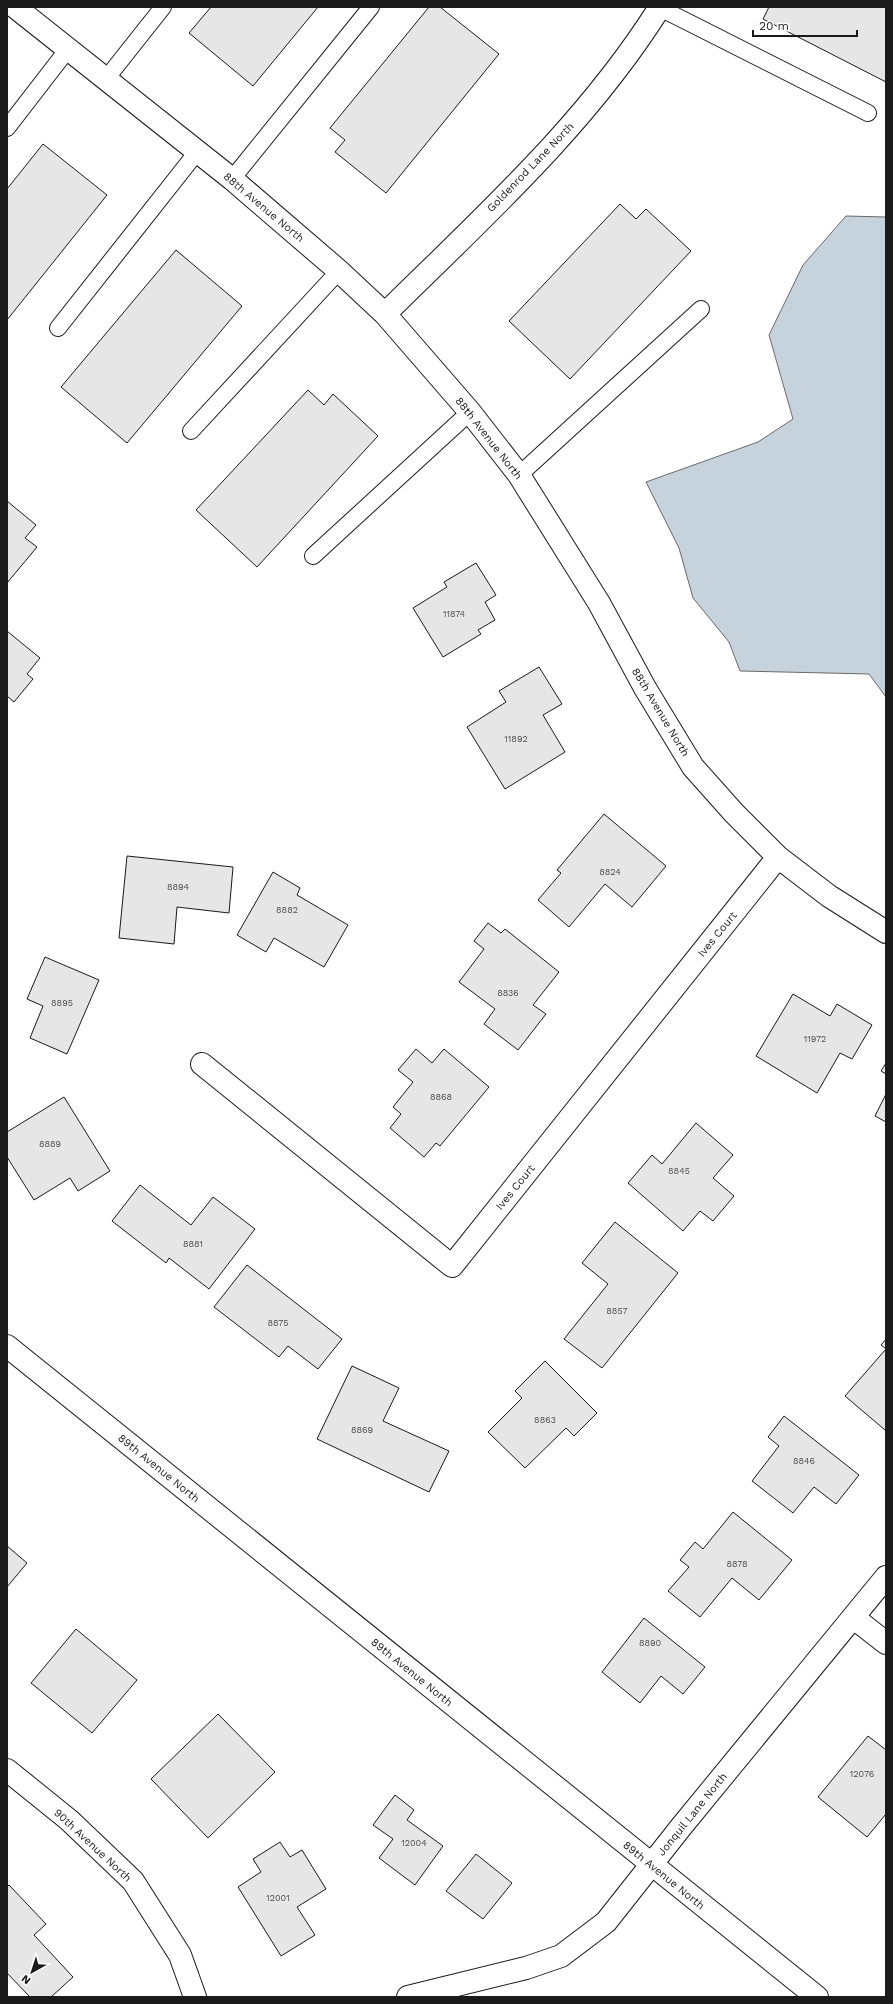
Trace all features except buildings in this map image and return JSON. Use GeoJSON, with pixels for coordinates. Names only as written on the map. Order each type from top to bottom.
{"type":"FeatureCollection","features":[{"type":"Feature","properties":{"kind":"street","name":"88th Avenue North"},"geometry":{"type":"LineString","coordinates":[[15,7],[232,179],[339,271],[384,314],[470,412],[519,475],[599,603],[645,688],[693,766],[734,814],[778,857],[829,896],[886,932]]}},
{"type":"Feature","properties":{"kind":"street","name":"Goldenrod Lane North"},"geometry":{"type":"LineString","coordinates":[[384,314],[531,170],[603,90],[660,8]]}},
{"type":"Feature","properties":{"kind":"street","name":"Ives Court"},"geometry":{"type":"LineString","coordinates":[[202,1064],[452,1266],[778,857]]}},
{"type":"Feature","properties":{"kind":"street","name":"89th Avenue North"},"geometry":{"type":"LineString","coordinates":[[7,1346],[817,1997]]}},
{"type":"Feature","properties":{"kind":"street","name":"Jonquil Lane North"},"geometry":{"type":"LineString","coordinates":[[408,1997],[526,1968],[562,1956],[606,1922],[681,1827],[854,1618],[886,1577]]}},
{"type":"Feature","properties":{"kind":"street"},"geometry":{"type":"LineString","coordinates":[[854,1618],[886,1643]]}},
{"type":"Feature","properties":{"kind":"street","name":"90th Avenue North"},"geometry":{"type":"LineString","coordinates":[[7,1770],[69,1820],[133,1881],[180,1955],[195,1997]]}},
{"type":"Feature","properties":{"kind":"lane"},"geometry":{"type":"LineString","coordinates":[[106,79],[163,7]]}},
{"type":"Feature","properties":{"kind":"lane"},"geometry":{"type":"LineString","coordinates":[[232,179],[371,7]]}},
{"type":"Feature","properties":{"kind":"lane"},"geometry":{"type":"LineString","coordinates":[[660,8],[868,113]]}},
{"type":"Feature","properties":{"kind":"lane"},"geometry":{"type":"LineString","coordinates":[[7,128],[68,49]]}},
{"type":"Feature","properties":{"kind":"lane"},"geometry":{"type":"LineString","coordinates":[[58,328],[197,152]]}},
{"type":"Feature","properties":{"kind":"lane"},"geometry":{"type":"LineString","coordinates":[[191,431],[339,271]]}},
{"type":"Feature","properties":{"kind":"lane"},"geometry":{"type":"LineString","coordinates":[[519,475],[701,309]]}},
{"type":"Feature","properties":{"kind":"lane"},"geometry":{"type":"LineString","coordinates":[[313,556],[470,412]]}},
{"type":"Feature","properties":{"kind":"shaded area"},"geometry":{"type":"Polygon","coordinates":[[[846,216],[886,217],[886,697],[869,674],[740,671],[729,642],[693,598],[679,548],[646,482],[758,442],[793,419],[769,335],[803,265],[846,216]]]}}]}
